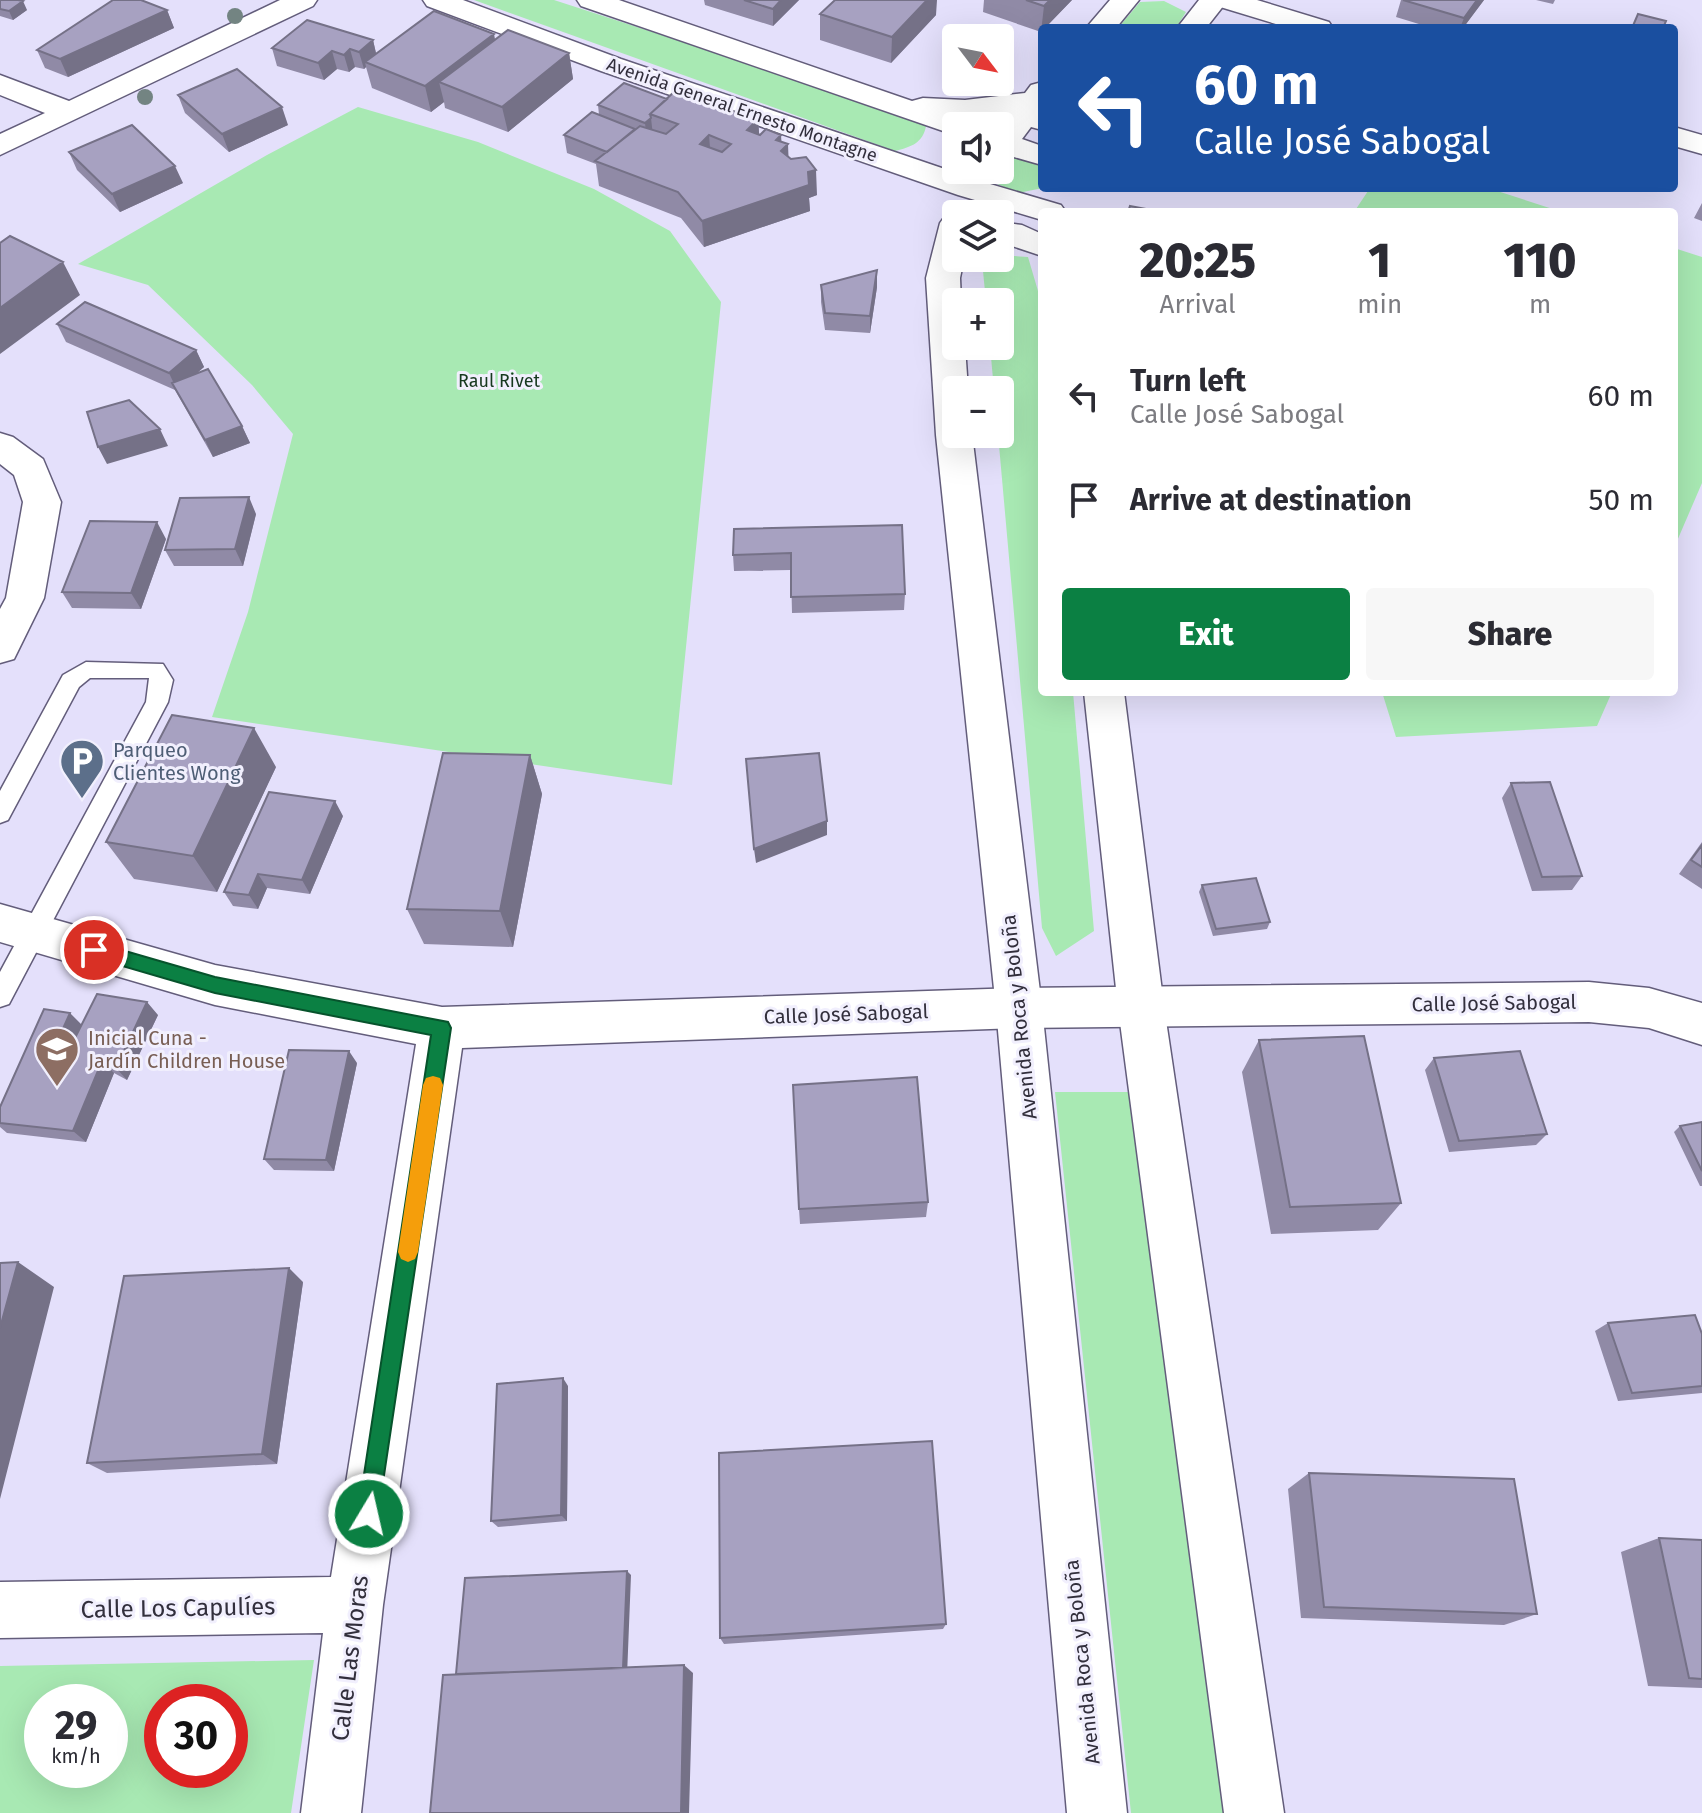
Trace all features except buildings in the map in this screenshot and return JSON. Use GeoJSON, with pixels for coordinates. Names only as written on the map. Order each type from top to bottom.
{"type":"FeatureCollection","features":[{"type":"Feature","properties":{"kind":"main road"},"geometry":{"type":"LineString","coordinates":[[0,146],[303,0]]}},
{"type":"Feature","properties":{"kind":"main road","name":"Avenida General Ernesto Montagne"},"geometry":{"type":"LineString","coordinates":[[437,0],[611,65],[898,164],[942,203]]}},
{"type":"Feature","properties":{"kind":"main road"},"geometry":{"type":"LineString","coordinates":[[591,0],[942,121]]}},
{"type":"Feature","properties":{"kind":"main road"},"geometry":{"type":"LineString","coordinates":[[1104,24],[1125,0]]}},
{"type":"Feature","properties":{"kind":"main road"},"geometry":{"type":"LineString","coordinates":[[1194,24],[1214,0]]}},
{"type":"Feature","properties":{"kind":"main road"},"geometry":{"type":"LineString","coordinates":[[1227,0],[1306,24]]}},
{"type":"Feature","properties":{"kind":"main road"},"geometry":{"type":"LineString","coordinates":[[0,84],[69,112]]}},
{"type":"Feature","properties":{"kind":"main road"},"geometry":{"type":"LineString","coordinates":[[905,106],[965,109],[1038,104]]}},
{"type":"Feature","properties":{"kind":"main road"},"geometry":{"type":"LineString","coordinates":[[1014,130],[1038,105]]}},
{"type":"Feature","properties":{"kind":"main road"},"geometry":{"type":"LineString","coordinates":[[1678,137],[1702,145]]}},
{"type":"Feature","properties":{"kind":"main road"},"geometry":{"type":"LineString","coordinates":[[898,164],[935,155],[942,148]]}},
{"type":"Feature","properties":{"kind":"main road"},"geometry":{"type":"LineString","coordinates":[[1014,148],[1038,155]]}},
{"type":"Feature","properties":{"kind":"main road"},"geometry":{"type":"LineString","coordinates":[[868,154],[942,205]]}},
{"type":"Feature","properties":{"kind":"main road","name":"Avenida General Ernesto Montagne"},"geometry":{"type":"LineString","coordinates":[[1014,212],[1038,212]]}},
{"type":"Feature","properties":{"kind":"main road"},"geometry":{"type":"LineString","coordinates":[[1014,233],[1038,244]]}},
{"type":"Feature","properties":{"kind":"main road","name":"Avenida Roca y Boloña"},"geometry":{"type":"LineString","coordinates":[[944,272],[954,435],[1019,1008],[1097,1813]]}},
{"type":"Feature","properties":{"kind":"main road"},"geometry":{"type":"LineString","coordinates":[[0,446],[30,468],[42,502],[25,598],[0,648]]}},
{"type":"Feature","properties":{"kind":"main road"},"geometry":{"type":"LineString","coordinates":[[1104,696],[1141,1007],[1254,1813]]}},
{"type":"Feature","properties":{"kind":"main road","name":"Calle José Sabogal"},"geometry":{"type":"LineString","coordinates":[[17,928],[215,985],[442,1028],[1019,1008],[1589,1002],[1649,1008],[1702,1024]]}},
{"type":"Feature","properties":{"kind":"main road","name":"Calle Las Moras"},"geometry":{"type":"LineString","coordinates":[[331,1813],[355,1605],[442,1028]]}},
{"type":"Feature","properties":{"kind":"main road","name":"Calle Los Capulíes"},"geometry":{"type":"LineString","coordinates":[[0,1610],[355,1605]]}},
{"type":"Feature","properties":{"kind":"lane"},"geometry":{"type":"LineString","coordinates":[[0,813],[71,681],[86,670],[155,670],[162,680],[157,702],[17,928],[0,996]]}},
{"type":"Feature","properties":{"kind":"green space"},"geometry":{"type":"Polygon","coordinates":[[[474,0],[554,0],[920,119],[926,126],[922,137],[915,143],[895,151],[474,0]]]}},
{"type":"Feature","properties":{"kind":"green space"},"geometry":{"type":"Polygon","coordinates":[[[1164,1],[1186,12],[1178,24],[1121,24],[1140,2],[1164,1]]]}},
{"type":"Feature","properties":{"kind":"green space","name":"Raul Rivet"},"geometry":{"type":"Polygon","coordinates":[[[358,107],[478,142],[594,189],[670,231],[721,302],[672,785],[212,717],[248,612],[293,434],[252,385],[148,285],[78,264],[267,155],[358,107]]]}},
{"type":"Feature","properties":{"kind":"green space"},"geometry":{"type":"Polygon","coordinates":[[[1014,158],[1038,163],[1038,189],[1018,193],[997,184],[1014,184],[1014,158]]]}},
{"type":"Feature","properties":{"kind":"green space"},"geometry":{"type":"Polygon","coordinates":[[[1367,192],[1500,192],[1550,208],[1357,208],[1367,192]]]}},
{"type":"Feature","properties":{"kind":"green space"},"geometry":{"type":"Polygon","coordinates":[[[1678,249],[1702,257],[1702,483],[1678,539],[1678,249]]]}},
{"type":"Feature","properties":{"kind":"green space"},"geometry":{"type":"Polygon","coordinates":[[[1014,256],[1028,257],[1038,291],[1038,696],[1073,696],[1094,931],[1056,956],[1042,928],[999,448],[1014,448],[1014,376],[993,376],[991,360],[1014,360],[1014,288],[985,288],[983,272],[1014,272],[1014,256]]]}},
{"type":"Feature","properties":{"kind":"green space"},"geometry":{"type":"Polygon","coordinates":[[[1383,696],[1610,696],[1597,726],[1396,737],[1383,696]]]}},
{"type":"Feature","properties":{"kind":"green space"},"geometry":{"type":"Polygon","coordinates":[[[1055,1092],[1137,1092],[1230,1813],[1131,1813],[1055,1092]]]}},
{"type":"Feature","properties":{"kind":"green space"},"geometry":{"type":"Polygon","coordinates":[[[314,1660],[291,1813],[0,1813],[0,1666],[314,1660]]]}},
{"type":"Feature","properties":{"kind":"slow traffic"},"geometry":{"type":"LineString","coordinates":[[408,1252],[433,1085]]}},
{"type":"Feature","properties":{"kind":"place","name":"Parqueo Clientes Wong"},"geometry":{"type":"Point","coordinates":[82,800]}},
{"type":"Feature","properties":{"kind":"place","name":"Inicial Cuna - Jardín Children House"},"geometry":{"type":"Point","coordinates":[57,1088]}},
{"type":"Feature","properties":{"kind":"route"},"geometry":{"type":"LineString","coordinates":[[94,950],[215,985],[442,1028],[369,1514]]}}]}
